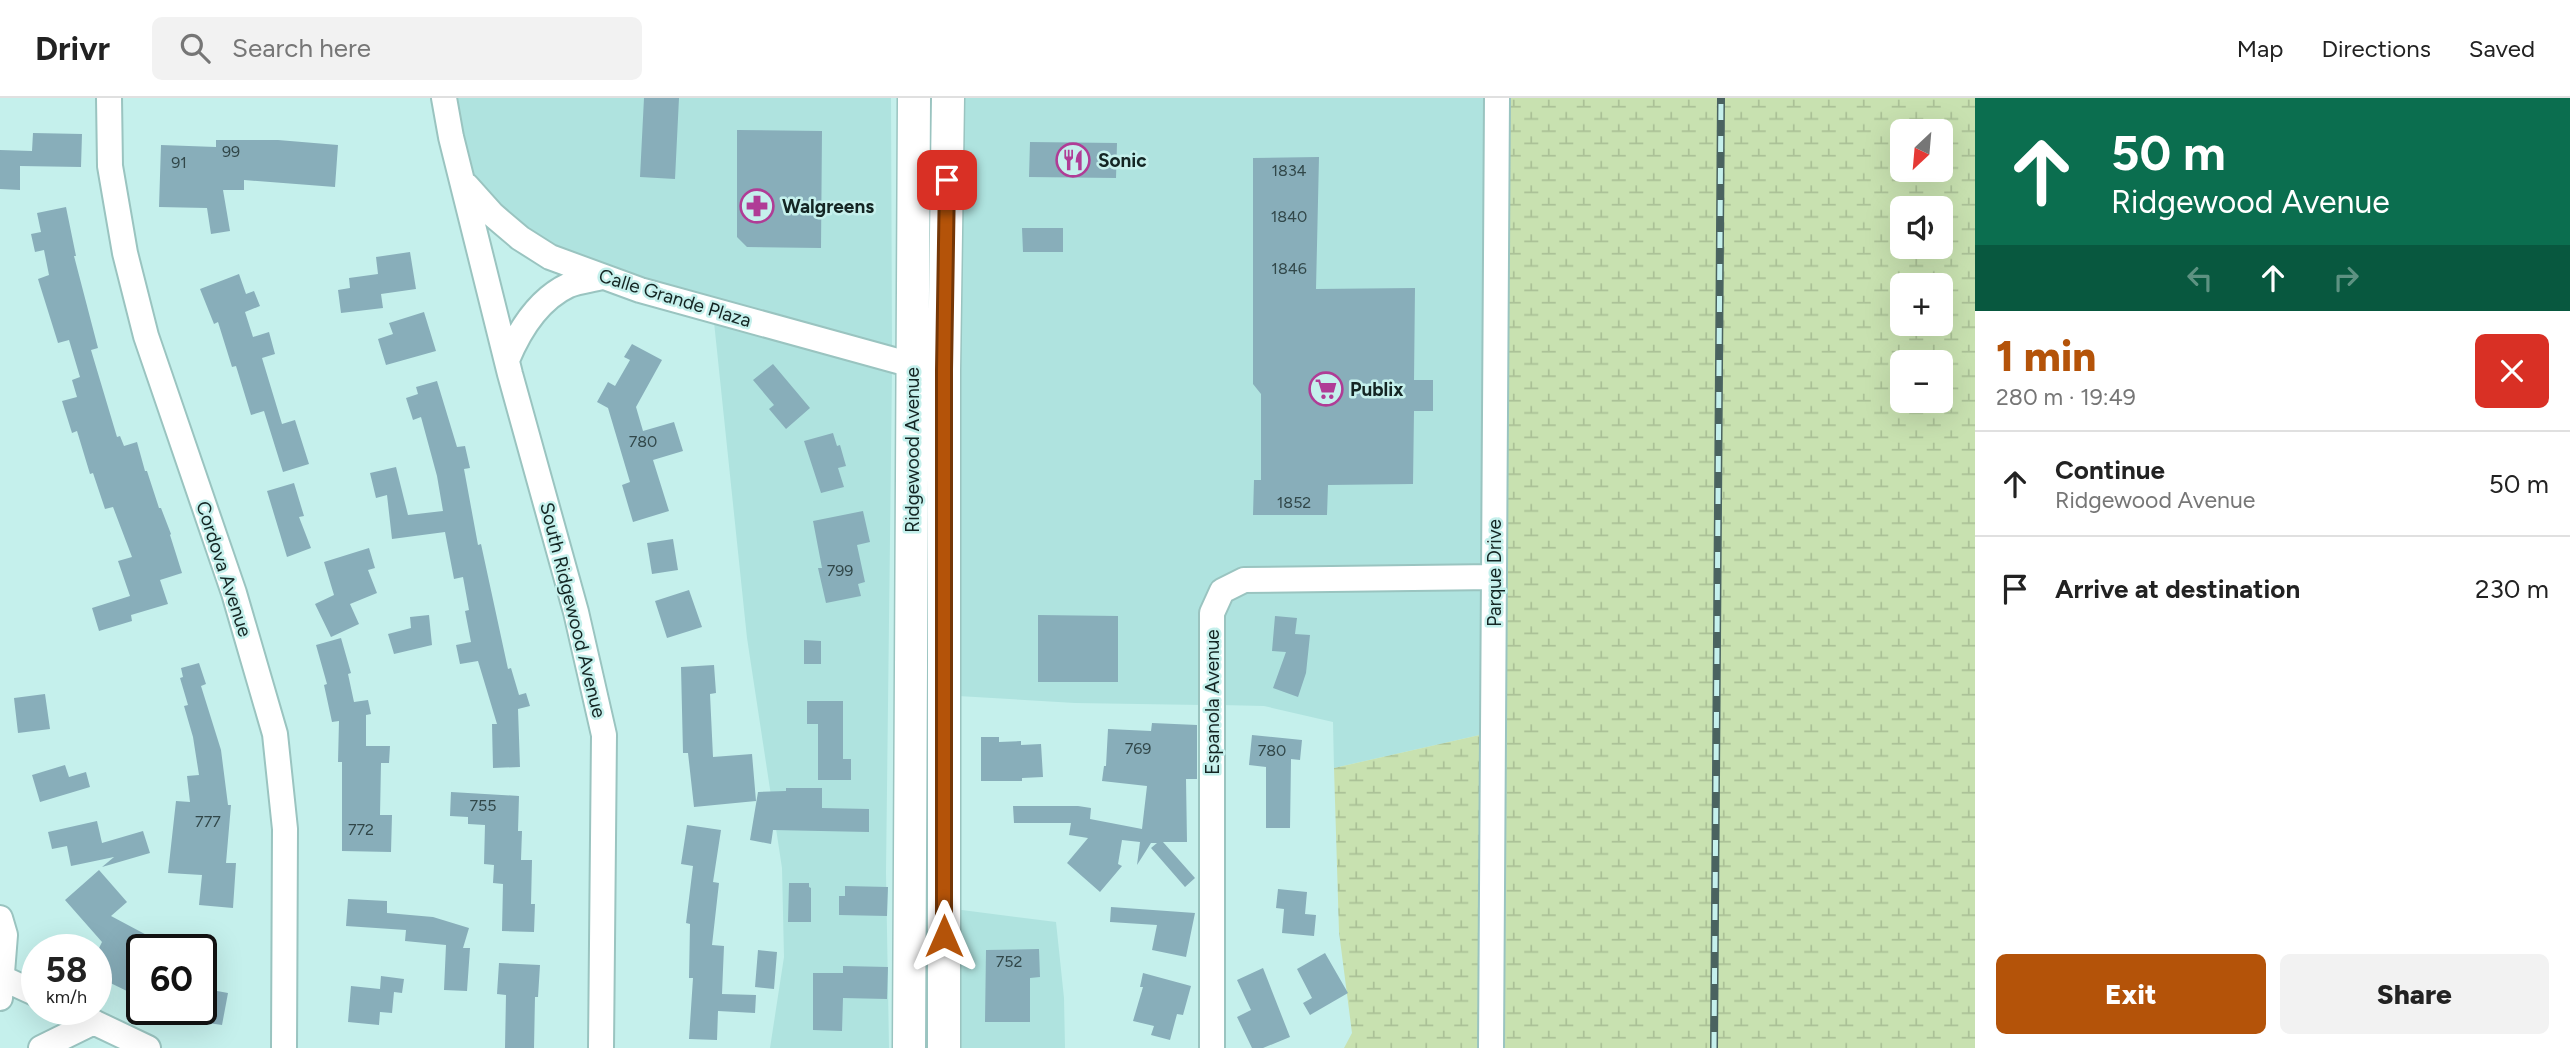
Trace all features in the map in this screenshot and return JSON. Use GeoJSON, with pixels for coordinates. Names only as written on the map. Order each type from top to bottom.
{"type":"FeatureCollection","features":[{"type":"Feature","properties":{"kind":"main road","name":"Ridgewood Avenue"},"geometry":{"type":"LineString","coordinates":[[909,1048],[914,98]]}},
{"type":"Feature","properties":{"kind":"main road","name":"Ridgewood Avenue"},"geometry":{"type":"LineString","coordinates":[[944,1048],[944,370],[948,98]]}},
{"type":"Feature","properties":{"kind":"main road"},"geometry":{"type":"LineString","coordinates":[[911,654],[922,678],[945,700]]}},
{"type":"Feature","properties":{"kind":"street","name":"Cordova Avenue"},"geometry":{"type":"LineString","coordinates":[[109,98],[110,166],[125,253],[146,336],[233,593],[275,734],[285,829],[284,1048]]}},
{"type":"Feature","properties":{"kind":"street","name":"South Ridgewood Avenue"},"geometry":{"type":"LineString","coordinates":[[444,98],[451,137],[507,360],[576,612],[604,735],[601,1048]]}},
{"type":"Feature","properties":{"kind":"street","name":"Parque Drive"},"geometry":{"type":"LineString","coordinates":[[1491,1048],[1497,98]]}},
{"type":"Feature","properties":{"kind":"street","name":"Calle Grande Plaza"},"geometry":{"type":"LineString","coordinates":[[464,183],[493,215],[520,238],[550,257],[640,290],[912,365]]}},
{"type":"Feature","properties":{"kind":"street"},"geometry":{"type":"LineString","coordinates":[[507,360],[515,341],[529,320],[549,299],[569,285],[602,277]]}},
{"type":"Feature","properties":{"kind":"street","name":"Espanola Avenue"},"geometry":{"type":"LineString","coordinates":[[1212,1037],[1212,613],[1222,591],[1244,580],[1494,577]]}},
{"type":"Feature","properties":{"kind":"street"},"geometry":{"type":"LineString","coordinates":[[0,918],[5,935],[1,984],[21,990]]}},
{"type":"Feature","properties":{"kind":"street"},"geometry":{"type":"LineString","coordinates":[[41,1048],[88,1025]]}},
{"type":"Feature","properties":{"kind":"street"},"geometry":{"type":"LineString","coordinates":[[100,1025],[148,1048]]}},
{"type":"Feature","properties":{"kind":"street"},"geometry":{"type":"LineString","coordinates":[[1198,1048],[1212,1037]]}},
{"type":"Feature","properties":{"kind":"shaded area"},"geometry":{"type":"Polygon","coordinates":[[[454,98],[891,98],[892,349],[610,269],[609,265],[603,267],[554,248],[525,229],[500,207],[473,177],[454,98]]]}},
{"type":"Feature","properties":{"kind":"shaded area"},"geometry":{"type":"Polygon","coordinates":[[[958,98],[1487,98],[1485,567],[1219,582],[1202,705],[1075,703],[958,696],[958,98]]]}},
{"type":"Feature","properties":{"kind":"shaded area"},"geometry":{"type":"Polygon","coordinates":[[[714,322],[892,370],[886,873],[889,1048],[770,1048],[784,957],[782,868],[747,638],[714,322]]]}},
{"type":"Feature","properties":{"kind":"shaded area"},"geometry":{"type":"Polygon","coordinates":[[[1485,587],[1484,734],[1334,768],[1333,722],[1264,706],[1221,705],[1221,615],[1229,598],[1245,590],[1485,587]]]}},
{"type":"Feature","properties":{"kind":"shaded area"},"geometry":{"type":"Polygon","coordinates":[[[954,909],[1056,922],[1064,998],[1065,1048],[953,1048],[954,909]]]}},
{"type":"Feature","properties":{"kind":"green space"},"geometry":{"type":"Polygon","coordinates":[[[1506,98],[1975,98],[1975,1048],[1501,1048],[1506,98]]]}},
{"type":"Feature","properties":{"kind":"green space"},"geometry":{"type":"Polygon","coordinates":[[[1484,734],[1482,1048],[1344,1048],[1352,1033],[1339,932],[1334,768],[1484,734]]]}},
{"type":"Feature","properties":{"kind":"building"},"geometry":{"type":"Polygon","coordinates":[[[644,98],[679,98],[675,179],[640,177],[644,98]]]}},
{"type":"Feature","properties":{"kind":"building","name":"Walgreens"},"geometry":{"type":"Polygon","coordinates":[[[737,130],[822,131],[821,248],[747,247],[737,237],[737,130]]]}},
{"type":"Feature","properties":{"kind":"building"},"geometry":{"type":"Polygon","coordinates":[[[33,133],[82,134],[81,167],[20,166],[20,190],[0,189],[0,150],[32,151],[33,133]]]}},
{"type":"Feature","properties":{"kind":"building"},"geometry":{"type":"Polygon","coordinates":[[[216,140],[278,140],[338,145],[335,187],[244,180],[244,190],[223,190],[230,231],[211,234],[207,208],[159,207],[161,145],[216,147],[216,140]]]}},
{"type":"Feature","properties":{"kind":"building","name":"Sonic"},"geometry":{"type":"Polygon","coordinates":[[[1030,142],[1117,143],[1116,178],[1029,177],[1030,142]]]}},
{"type":"Feature","properties":{"kind":"building"},"geometry":{"type":"Polygon","coordinates":[[[1319,157],[1316,289],[1415,288],[1414,380],[1433,380],[1433,411],[1414,411],[1413,484],[1328,485],[1327,515],[1253,515],[1254,480],[1261,480],[1261,394],[1253,384],[1253,158],[1319,157]]]}},
{"type":"Feature","properties":{"kind":"building"},"geometry":{"type":"Polygon","coordinates":[[[66,207],[74,256],[98,348],[91,350],[117,437],[120,436],[124,446],[137,442],[145,471],[171,534],[182,573],[160,580],[168,604],[131,615],[132,621],[99,631],[92,608],[130,596],[118,561],[132,557],[113,507],[105,509],[93,473],[90,474],[77,431],[72,433],[62,401],[77,397],[72,380],[80,377],[69,340],[58,343],[38,279],[49,275],[44,250],[35,252],[31,234],[41,232],[37,213],[66,207]]]}},
{"type":"Feature","properties":{"kind":"building"},"geometry":{"type":"Polygon","coordinates":[[[1022,228],[1063,228],[1063,252],[1023,252],[1022,228]]]}},
{"type":"Feature","properties":{"kind":"building"},"geometry":{"type":"Polygon","coordinates":[[[410,252],[416,289],[381,294],[383,308],[341,313],[338,290],[350,288],[349,278],[378,274],[376,257],[410,252]]]}},
{"type":"Feature","properties":{"kind":"building"},"geometry":{"type":"Polygon","coordinates":[[[239,274],[246,294],[254,291],[260,306],[245,312],[253,337],[269,332],[275,354],[262,358],[282,424],[295,420],[309,464],[283,472],[264,411],[251,415],[236,366],[232,367],[218,322],[214,324],[200,289],[239,274]]]}},
{"type":"Feature","properties":{"kind":"building"},"geometry":{"type":"Polygon","coordinates":[[[424,312],[436,351],[386,365],[378,339],[393,334],[389,323],[424,312]]]}},
{"type":"Feature","properties":{"kind":"building"},"geometry":{"type":"Polygon","coordinates":[[[632,344],[662,360],[636,407],[643,431],[674,422],[683,451],[653,460],[669,511],[633,522],[622,485],[630,482],[608,408],[597,402],[608,382],[615,386],[630,360],[624,357],[632,344]]]}},
{"type":"Feature","properties":{"kind":"building"},"geometry":{"type":"Polygon","coordinates":[[[773,364],[810,408],[786,429],[769,409],[774,405],[753,380],[773,364]]]}},
{"type":"Feature","properties":{"kind":"building"},"geometry":{"type":"Polygon","coordinates":[[[437,381],[457,447],[465,446],[470,468],[464,469],[478,545],[481,544],[508,669],[511,668],[519,695],[526,693],[530,706],[518,709],[520,767],[493,768],[492,724],[497,724],[478,661],[460,664],[456,645],[471,642],[465,611],[469,610],[463,577],[454,579],[445,532],[392,539],[387,495],[376,498],[370,473],[396,467],[408,515],[443,511],[437,476],[421,417],[413,420],[406,398],[418,394],[416,387],[437,381]]]}},
{"type":"Feature","properties":{"kind":"building"},"geometry":{"type":"Polygon","coordinates":[[[833,433],[837,446],[840,445],[846,466],[838,468],[844,487],[821,493],[804,441],[833,433]]]}},
{"type":"Feature","properties":{"kind":"building"},"geometry":{"type":"Polygon","coordinates":[[[294,483],[304,516],[299,517],[311,548],[287,557],[267,491],[294,483]]]}},
{"type":"Feature","properties":{"kind":"building"},"geometry":{"type":"Polygon","coordinates":[[[863,511],[870,542],[857,545],[865,582],[858,584],[861,596],[826,603],[818,568],[822,568],[813,521],[863,511]]]}},
{"type":"Feature","properties":{"kind":"building"},"geometry":{"type":"Polygon","coordinates":[[[673,539],[678,570],[652,574],[647,543],[673,539]]]}},
{"type":"Feature","properties":{"kind":"building"},"geometry":{"type":"Polygon","coordinates":[[[369,548],[375,568],[368,570],[377,593],[350,604],[359,624],[331,637],[315,604],[334,595],[324,562],[369,548]]]}},
{"type":"Feature","properties":{"kind":"building"},"geometry":{"type":"Polygon","coordinates":[[[689,590],[702,627],[667,638],[655,601],[689,590]]]}},
{"type":"Feature","properties":{"kind":"building"},"geometry":{"type":"Polygon","coordinates":[[[429,615],[432,645],[394,654],[388,634],[411,628],[410,617],[429,615]]]}},
{"type":"Feature","properties":{"kind":"building"},"geometry":{"type":"Polygon","coordinates":[[[1038,615],[1118,616],[1118,682],[1038,682],[1038,615]]]}},
{"type":"Feature","properties":{"kind":"building"},"geometry":{"type":"Polygon","coordinates":[[[1275,616],[1297,618],[1295,634],[1310,635],[1306,673],[1298,697],[1273,688],[1286,652],[1272,651],[1275,616]]]}},
{"type":"Feature","properties":{"kind":"building"},"geometry":{"type":"Polygon","coordinates":[[[341,638],[351,673],[348,674],[354,702],[368,700],[371,714],[366,715],[366,746],[390,746],[389,763],[381,763],[380,815],[392,815],[391,852],[342,851],[339,721],[332,722],[324,685],[327,684],[316,645],[341,638]]]}},
{"type":"Feature","properties":{"kind":"building"},"geometry":{"type":"Polygon","coordinates":[[[804,640],[821,641],[821,664],[804,664],[804,640]]]}},
{"type":"Feature","properties":{"kind":"building"},"geometry":{"type":"Polygon","coordinates":[[[199,663],[206,684],[201,686],[221,750],[228,805],[231,805],[226,863],[236,863],[233,908],[199,905],[202,875],[168,873],[176,801],[190,802],[187,776],[199,775],[193,737],[184,706],[188,705],[180,678],[183,677],[181,668],[199,663]]]}},
{"type":"Feature","properties":{"kind":"building"},"geometry":{"type":"Polygon","coordinates":[[[714,665],[716,693],[710,694],[713,757],[752,754],[756,801],[694,807],[688,753],[683,753],[681,667],[714,665]]]}},
{"type":"Feature","properties":{"kind":"building"},"geometry":{"type":"Polygon","coordinates":[[[45,694],[50,729],[18,733],[14,698],[45,694]]]}},
{"type":"Feature","properties":{"kind":"building"},"geometry":{"type":"Polygon","coordinates":[[[807,701],[843,701],[843,759],[851,759],[851,780],[818,780],[818,724],[807,724],[807,701]]]}},
{"type":"Feature","properties":{"kind":"building"},"geometry":{"type":"Polygon","coordinates":[[[1152,723],[1197,725],[1197,779],[1186,779],[1187,842],[1163,842],[1195,878],[1185,887],[1151,848],[1157,843],[1151,843],[1137,865],[1140,842],[1122,840],[1118,864],[1122,866],[1100,892],[1067,863],[1088,838],[1069,835],[1071,823],[1014,823],[1013,806],[1091,808],[1090,819],[1142,829],[1147,786],[1102,781],[1106,766],[1108,729],[1151,731],[1152,723]]]}},
{"type":"Feature","properties":{"kind":"building"},"geometry":{"type":"Polygon","coordinates":[[[1252,735],[1302,740],[1300,760],[1291,759],[1290,828],[1266,828],[1266,767],[1249,765],[1252,735]]]}},
{"type":"Feature","properties":{"kind":"building"},"geometry":{"type":"Polygon","coordinates":[[[981,737],[999,737],[999,742],[1021,741],[1021,745],[1041,744],[1043,777],[1022,778],[1022,781],[981,781],[981,737]]]}},
{"type":"Feature","properties":{"kind":"building"},"geometry":{"type":"Polygon","coordinates":[[[65,765],[69,777],[86,772],[90,787],[40,802],[32,775],[65,765]]]}},
{"type":"Feature","properties":{"kind":"building"},"geometry":{"type":"Polygon","coordinates":[[[786,788],[822,788],[822,808],[869,809],[869,832],[773,830],[771,844],[750,840],[758,792],[786,791],[786,788]]]}},
{"type":"Feature","properties":{"kind":"building"},"geometry":{"type":"Polygon","coordinates":[[[451,792],[519,796],[521,860],[532,860],[531,904],[535,904],[534,932],[502,931],[503,884],[493,883],[494,865],[484,864],[485,825],[468,824],[468,817],[450,816],[451,792]]]}},
{"type":"Feature","properties":{"kind":"building"},"geometry":{"type":"Polygon","coordinates":[[[97,821],[102,843],[143,831],[150,853],[102,867],[114,857],[71,866],[67,846],[52,849],[48,832],[97,821]]]}},
{"type":"Feature","properties":{"kind":"building"},"geometry":{"type":"Polygon","coordinates":[[[687,825],[721,830],[713,882],[719,883],[712,945],[724,946],[722,994],[756,995],[755,1013],[718,1011],[717,1040],[689,1039],[693,978],[689,978],[690,924],[686,923],[693,866],[681,864],[687,825]]]}},
{"type":"Feature","properties":{"kind":"building"},"geometry":{"type":"Polygon","coordinates":[[[99,870],[127,902],[111,916],[145,934],[126,934],[126,991],[112,984],[112,934],[95,934],[65,900],[99,870]]]}},
{"type":"Feature","properties":{"kind":"building"},"geometry":{"type":"Polygon","coordinates":[[[789,883],[809,883],[811,922],[788,922],[789,883]]]}},
{"type":"Feature","properties":{"kind":"building"},"geometry":{"type":"Polygon","coordinates":[[[845,886],[888,887],[887,916],[839,915],[839,896],[845,896],[845,886]]]}},
{"type":"Feature","properties":{"kind":"building"},"geometry":{"type":"Polygon","coordinates":[[[1278,889],[1307,892],[1305,914],[1316,915],[1314,936],[1282,933],[1284,909],[1276,908],[1278,889]]]}},
{"type":"Feature","properties":{"kind":"building"},"geometry":{"type":"Polygon","coordinates":[[[348,899],[387,901],[387,913],[433,917],[469,928],[463,948],[470,948],[467,991],[444,990],[446,945],[405,941],[406,930],[346,926],[348,899]]]}},
{"type":"Feature","properties":{"kind":"building"},"geometry":{"type":"Polygon","coordinates":[[[1111,907],[1195,913],[1186,957],[1152,950],[1157,925],[1110,922],[1111,907]]]}},
{"type":"Feature","properties":{"kind":"building"},"geometry":{"type":"Polygon","coordinates":[[[1039,949],[1040,977],[1030,978],[1030,1022],[985,1022],[986,950],[1039,949]]]}},
{"type":"Feature","properties":{"kind":"building"},"geometry":{"type":"Polygon","coordinates":[[[758,950],[777,952],[774,989],[755,987],[758,950]]]}},
{"type":"Feature","properties":{"kind":"building"},"geometry":{"type":"Polygon","coordinates":[[[1325,953],[1348,993],[1310,1015],[1303,1003],[1312,998],[1297,969],[1325,953]]]}},
{"type":"Feature","properties":{"kind":"building"},"geometry":{"type":"Polygon","coordinates":[[[499,963],[540,965],[538,997],[535,997],[534,1048],[505,1048],[506,995],[497,994],[499,963]]]}},
{"type":"Feature","properties":{"kind":"building"},"geometry":{"type":"Polygon","coordinates":[[[843,966],[888,967],[887,999],[843,998],[842,1031],[813,1030],[813,973],[843,973],[843,966]]]}},
{"type":"Feature","properties":{"kind":"building"},"geometry":{"type":"Polygon","coordinates":[[[1263,968],[1290,1037],[1263,1048],[1252,1048],[1237,1017],[1251,1010],[1237,980],[1263,968]]]}},
{"type":"Feature","properties":{"kind":"building"},"geometry":{"type":"Polygon","coordinates":[[[1143,973],[1191,986],[1183,1015],[1177,1014],[1170,1040],[1151,1035],[1154,1026],[1133,1021],[1143,987],[1140,987],[1143,973]]]}},
{"type":"Feature","properties":{"kind":"building"},"geometry":{"type":"Polygon","coordinates":[[[381,976],[404,979],[402,993],[394,992],[392,1013],[380,1012],[379,1025],[348,1022],[351,986],[380,989],[381,976]]]}},
{"type":"Feature","properties":{"kind":"building"},"geometry":{"type":"Polygon","coordinates":[[[217,991],[228,993],[222,1025],[217,1024],[217,991]]]}},
{"type":"Feature","properties":{"kind":"railway"},"geometry":{"type":"LineString","coordinates":[[1714,1048],[1721,98]]}},
{"type":"Feature","properties":{"kind":"place","name":"Sonic"},"geometry":{"type":"Point","coordinates":[1073,160]}},
{"type":"Feature","properties":{"kind":"place","name":"Walgreens"},"geometry":{"type":"Point","coordinates":[757,206]}},
{"type":"Feature","properties":{"kind":"place","name":"Publix"},"geometry":{"type":"Point","coordinates":[1326,389]}},
{"type":"Feature","properties":{"kind":"route"},"geometry":{"type":"LineString","coordinates":[[944,936],[944,370],[947,180]]}}]}
